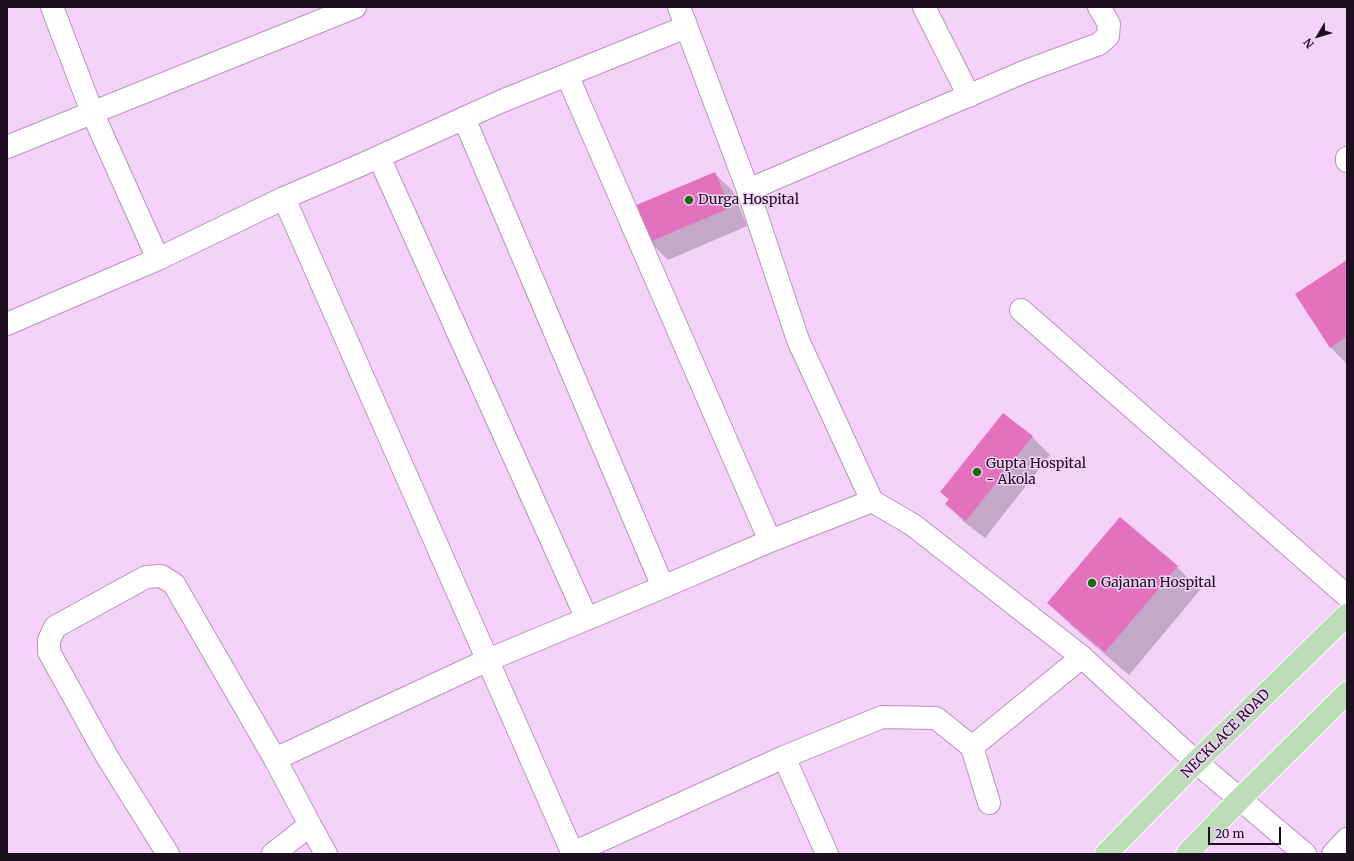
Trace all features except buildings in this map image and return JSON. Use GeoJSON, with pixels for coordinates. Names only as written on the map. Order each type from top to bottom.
{"type":"FeatureCollection","features":[{"type":"Feature","properties":{"kind":"main road","name":"NECKLACE ROAD"},"geometry":{"type":"LineString","coordinates":[[1106,854],[1196,762],[1347,615]]}},
{"type":"Feature","properties":{"kind":"main road"},"geometry":{"type":"LineString","coordinates":[[1187,854],[1347,693]]}},
{"type":"Feature","properties":{"kind":"street"},"geometry":{"type":"LineString","coordinates":[[52,7],[92,112],[158,259]]}},
{"type":"Feature","properties":{"kind":"street"},"geometry":{"type":"LineString","coordinates":[[7,147],[355,7]]}},
{"type":"Feature","properties":{"kind":"street"},"geometry":{"type":"LineString","coordinates":[[679,7],[748,190],[798,340],[872,501],[913,525],[1082,657],[1196,762],[1305,854]]}},
{"type":"Feature","properties":{"kind":"street"},"geometry":{"type":"LineString","coordinates":[[924,7],[969,96]]}},
{"type":"Feature","properties":{"kind":"street"},"geometry":{"type":"LineString","coordinates":[[748,190],[1026,72],[1099,44],[1108,36],[1109,24],[1099,7]]}},
{"type":"Feature","properties":{"kind":"street"},"geometry":{"type":"LineString","coordinates":[[7,324],[158,259],[284,198],[502,101],[686,27]]}},
{"type":"Feature","properties":{"kind":"street"},"geometry":{"type":"LineString","coordinates":[[567,75],[770,541]]}},
{"type":"Feature","properties":{"kind":"street"},"geometry":{"type":"LineString","coordinates":[[464,118],[663,587]]}},
{"type":"Feature","properties":{"kind":"street"},"geometry":{"type":"LineString","coordinates":[[379,157],[587,619]]}},
{"type":"Feature","properties":{"kind":"street"},"geometry":{"type":"LineString","coordinates":[[284,198],[573,854],[784,757],[882,717],[936,718],[972,747],[989,803]]}},
{"type":"Feature","properties":{"kind":"street"},"geometry":{"type":"LineString","coordinates":[[1021,310],[1347,596]]}},
{"type":"Feature","properties":{"kind":"street"},"geometry":{"type":"LineString","coordinates":[[275,759],[488,660],[770,541],[872,501]]}},
{"type":"Feature","properties":{"kind":"street"},"geometry":{"type":"LineString","coordinates":[[168,854],[106,755],[49,652],[49,640],[55,627],[146,577],[162,576],[174,584],[275,759],[326,854]]}},
{"type":"Feature","properties":{"kind":"street"},"geometry":{"type":"LineString","coordinates":[[972,747],[1082,657]]}},
{"type":"Feature","properties":{"kind":"street"},"geometry":{"type":"LineString","coordinates":[[784,757],[827,854]]}},
{"type":"Feature","properties":{"kind":"street"},"geometry":{"type":"LineString","coordinates":[[273,854],[310,825]]}},
{"type":"Feature","properties":{"kind":"street"},"geometry":{"type":"LineString","coordinates":[[1333,854],[1347,839]]}},
{"type":"Feature","properties":{"kind":"place","name":"Durga Hospital"},"geometry":{"type":"Point","coordinates":[689,200]}},
{"type":"Feature","properties":{"kind":"place","name":"Gupta Hospital - Akola"},"geometry":{"type":"Point","coordinates":[977,472]}},
{"type":"Feature","properties":{"kind":"place","name":"Gajanan Hospital"},"geometry":{"type":"Point","coordinates":[1092,583]}}]}
